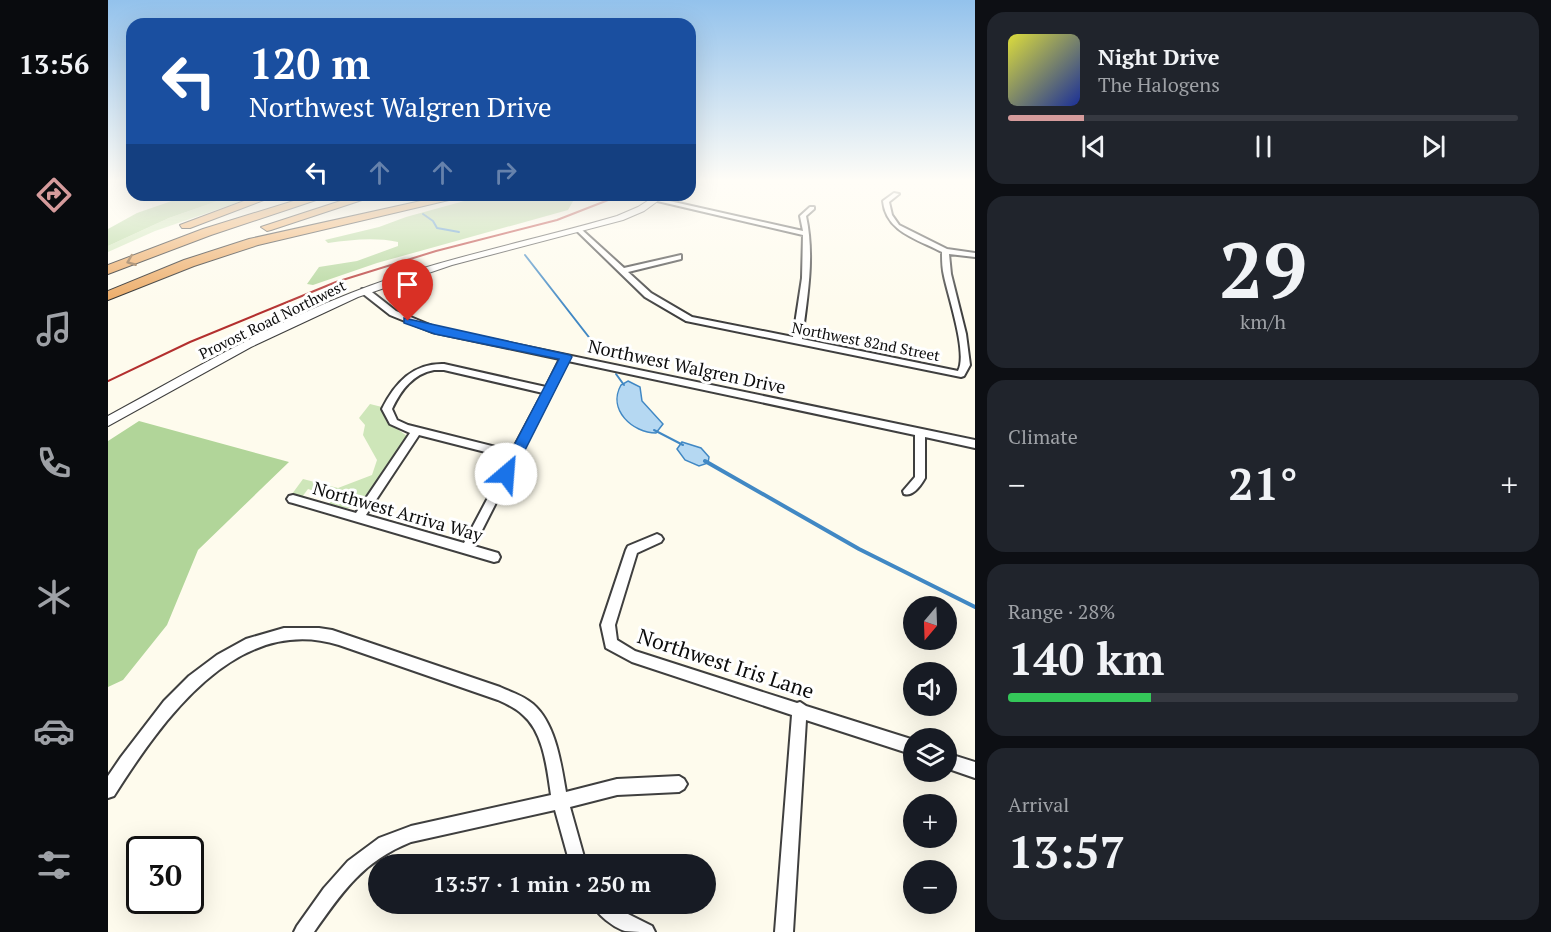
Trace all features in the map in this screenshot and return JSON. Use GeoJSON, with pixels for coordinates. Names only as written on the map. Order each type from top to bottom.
{"type":"FeatureCollection","features":[{"type":"Feature","properties":{"kind":"highway"},"geometry":{"type":"LineString","coordinates":[[172,230],[188,224]]}},
{"type":"Feature","properties":{"kind":"highway"},"geometry":{"type":"LineString","coordinates":[[108,270],[230,224]]}},
{"type":"Feature","properties":{"kind":"highway"},"geometry":{"type":"LineString","coordinates":[[108,290],[228,241],[279,224]]}},
{"type":"Feature","properties":{"kind":"highway"},"geometry":{"type":"LineString","coordinates":[[108,296],[189,263],[254,242],[332,224]]}},
{"type":"Feature","properties":{"kind":"highway"},"geometry":{"type":"LineString","coordinates":[[108,257],[129,247]]}},
{"type":"Feature","properties":{"kind":"street","name":"Provost Road Northwest"},"geometry":{"type":"LineString","coordinates":[[108,422],[231,354],[316,311],[365,291],[414,274],[598,224]]}},
{"type":"Feature","properties":{"kind":"street"},"geometry":{"type":"LineString","coordinates":[[769,224],[807,234]]}},
{"type":"Feature","properties":{"kind":"street"},"geometry":{"type":"LineString","coordinates":[[797,341],[806,267],[807,234],[805,224]]}},
{"type":"Feature","properties":{"kind":"street"},"geometry":{"type":"LineString","coordinates":[[895,224],[945,251],[975,255]]}},
{"type":"Feature","properties":{"kind":"street","name":"Northwest 82nd Street"},"geometry":{"type":"LineString","coordinates":[[579,230],[661,305],[689,319],[961,374],[966,365],[962,334],[947,274],[945,251]]}},
{"type":"Feature","properties":{"kind":"street"},"geometry":{"type":"LineString","coordinates":[[623,271],[678,257]]}},
{"type":"Feature","properties":{"kind":"street","name":"Northwest Walgren Drive"},"geometry":{"type":"LineString","coordinates":[[365,291],[393,313],[423,327],[975,444]]}},
{"type":"Feature","properties":{"kind":"street"},"geometry":{"type":"LineString","coordinates":[[467,549],[566,357]]}},
{"type":"Feature","properties":{"kind":"street"},"geometry":{"type":"LineString","coordinates":[[516,456],[417,432],[393,422],[387,409],[409,377],[423,369],[444,367],[549,391]]}},
{"type":"Feature","properties":{"kind":"street"},"geometry":{"type":"LineString","coordinates":[[358,518],[417,432]]}},
{"type":"Feature","properties":{"kind":"street"},"geometry":{"type":"LineString","coordinates":[[908,491],[920,478],[920,432]]}},
{"type":"Feature","properties":{"kind":"street","name":"Northwest Arriva Way"},"geometry":{"type":"LineString","coordinates":[[293,499],[494,557]]}},
{"type":"Feature","properties":{"kind":"street","name":"Northwest Iris Lane"},"geometry":{"type":"LineString","coordinates":[[657,538],[632,550],[608,625],[611,644],[632,656],[903,744]]}},
{"type":"Feature","properties":{"kind":"street"},"geometry":{"type":"LineString","coordinates":[[108,790],[147,734],[187,686],[202,674],[240,649],[260,641],[299,634],[321,634],[520,703],[536,717],[554,761],[560,801],[575,854]]}},
{"type":"Feature","properties":{"kind":"street"},"geometry":{"type":"LineString","coordinates":[[784,932],[800,709]]}},
{"type":"Feature","properties":{"kind":"street"},"geometry":{"type":"LineString","coordinates":[[957,764],[975,770]]}},
{"type":"Feature","properties":{"kind":"street"},"geometry":{"type":"LineString","coordinates":[[303,932],[330,894],[354,867],[385,844],[411,834],[617,787],[679,784]]}},
{"type":"Feature","properties":{"kind":"street"},"geometry":{"type":"LineString","coordinates":[[614,914],[646,932]]}},
{"type":"Feature","properties":{"kind":"green space"},"geometry":{"type":"Polygon","coordinates":[[[116,224],[155,224],[108,246],[108,229],[116,224]]]}},
{"type":"Feature","properties":{"kind":"green space"},"geometry":{"type":"Polygon","coordinates":[[[155,224],[174,224],[108,252],[108,246],[155,224]]]}},
{"type":"Feature","properties":{"kind":"green space"},"geometry":{"type":"Polygon","coordinates":[[[386,224],[516,224],[377,263],[313,285],[307,284],[319,267],[357,261],[398,246],[398,242],[380,240],[328,243],[325,240],[386,224]]]}},
{"type":"Feature","properties":{"kind":"green space"},"geometry":{"type":"Polygon","coordinates":[[[370,404],[382,407],[386,421],[407,436],[363,501],[355,507],[347,508],[329,504],[334,497],[308,489],[302,497],[292,494],[303,479],[338,488],[372,475],[377,460],[363,435],[365,425],[359,418],[370,404]]]}},
{"type":"Feature","properties":{"kind":"green space"},"geometry":{"type":"Polygon","coordinates":[[[139,421],[289,462],[198,550],[167,625],[123,680],[108,687],[108,441],[139,421]]]}},
{"type":"Feature","properties":{"kind":"water"},"geometry":{"type":"Polygon","coordinates":[[[628,381],[640,387],[642,401],[663,424],[656,433],[639,429],[631,424],[620,411],[617,403],[618,394],[621,385],[628,381]]]}},
{"type":"Feature","properties":{"kind":"water"},"geometry":{"type":"Polygon","coordinates":[[[682,442],[701,448],[709,457],[708,463],[699,466],[685,460],[677,449],[682,442]]]}},
{"type":"Feature","properties":{"kind":"waterway"},"geometry":{"type":"LineString","coordinates":[[435,224],[437,228],[459,232]]}},
{"type":"Feature","properties":{"kind":"waterway"},"geometry":{"type":"LineString","coordinates":[[525,255],[595,345]]}},
{"type":"Feature","properties":{"kind":"waterway"},"geometry":{"type":"LineString","coordinates":[[616,374],[624,385]]}},
{"type":"Feature","properties":{"kind":"waterway"},"geometry":{"type":"LineString","coordinates":[[654,430],[683,445]]}},
{"type":"Feature","properties":{"kind":"waterway"},"geometry":{"type":"LineString","coordinates":[[705,461],[859,549],[975,607]]}},
{"type":"Feature","properties":{"kind":"railway"},"geometry":{"type":"LineString","coordinates":[[108,381],[190,342],[336,282],[436,251],[539,224]]}},
{"type":"Feature","properties":{"kind":"route"},"geometry":{"type":"LineString","coordinates":[[408,321],[435,330],[566,357],[506,474]]}}]}
